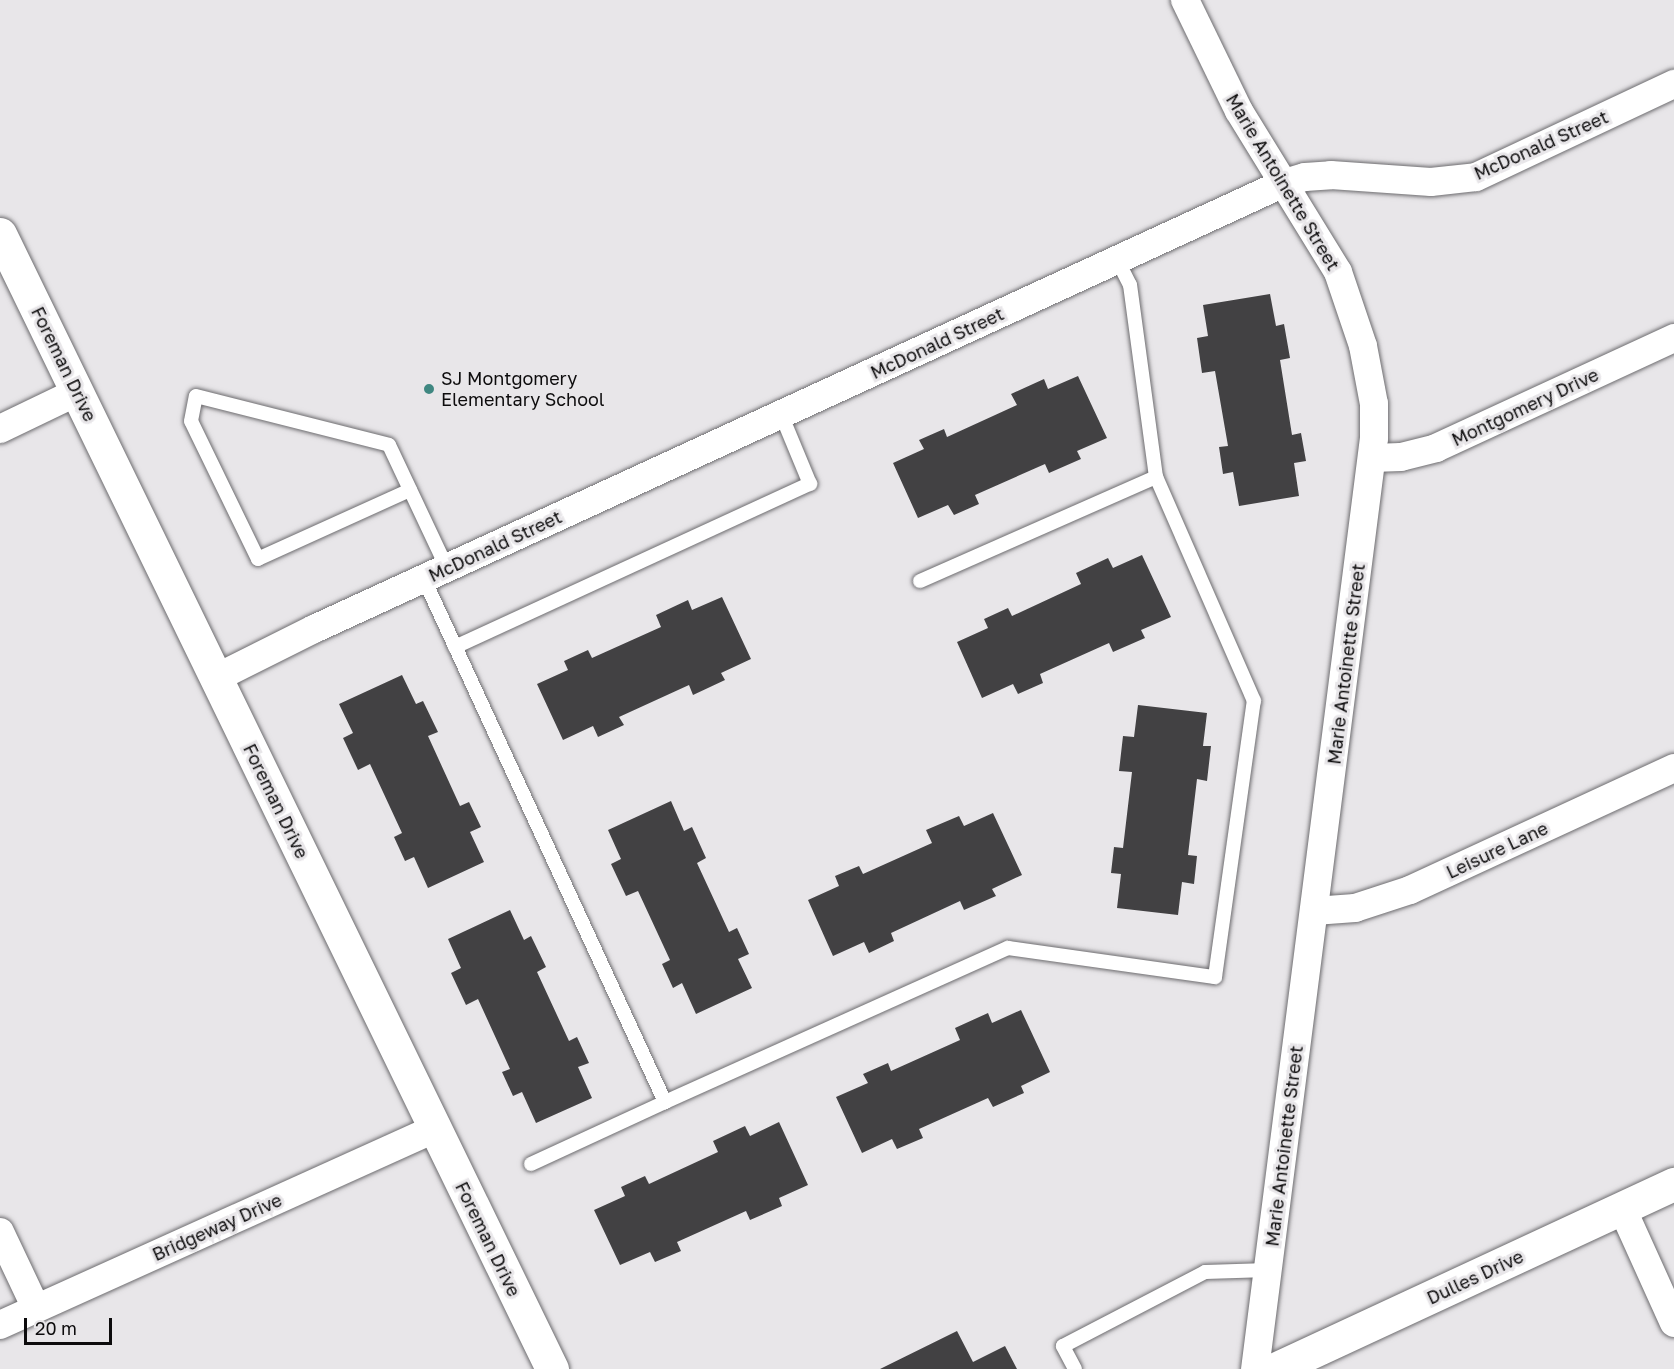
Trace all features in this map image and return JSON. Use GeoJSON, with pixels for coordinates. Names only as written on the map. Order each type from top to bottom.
{"type":"FeatureCollection","features":[{"type":"Feature","properties":{"kind":"street","name":"Marie Antoinette Street"},"geometry":{"type":"LineString","coordinates":[[1185,0],[1239,111],[1338,272],[1364,346],[1374,404],[1372,458],[1254,1369]]}},
{"type":"Feature","properties":{"kind":"street","name":"McDonald Street"},"geometry":{"type":"LineString","coordinates":[[216,678],[435,573],[1282,184],[1305,177],[1331,175],[1359,175],[1431,182],[1476,177],[1674,84]]}},
{"type":"Feature","properties":{"kind":"street","name":"Foreman Drive"},"geometry":{"type":"LineString","coordinates":[[0,234],[552,1369]]}},
{"type":"Feature","properties":{"kind":"street","name":"Montgomery Drive"},"geometry":{"type":"LineString","coordinates":[[1372,458],[1401,457],[1436,448],[1674,338]]}},
{"type":"Feature","properties":{"kind":"street"},"geometry":{"type":"LineString","coordinates":[[0,429],[77,392]]}},
{"type":"Feature","properties":{"kind":"street","name":"Leisure Lane"},"geometry":{"type":"LineString","coordinates":[[1314,911],[1355,908],[1410,890],[1674,768]]}},
{"type":"Feature","properties":{"kind":"street","name":"Bridgeway Drive"},"geometry":{"type":"LineString","coordinates":[[0,1325],[435,1129]]}},
{"type":"Feature","properties":{"kind":"street","name":"Dulles Drive"},"geometry":{"type":"LineString","coordinates":[[1275,1369],[1674,1184]]}},
{"type":"Feature","properties":{"kind":"street"},"geometry":{"type":"LineString","coordinates":[[1622,1208],[1674,1323]]}},
{"type":"Feature","properties":{"kind":"street"},"geometry":{"type":"LineString","coordinates":[[0,1232],[36,1308]]}},
{"type":"Feature","properties":{"kind":"lane"},"geometry":{"type":"LineString","coordinates":[[531,1164],[1008,948],[1215,977],[1254,701],[1156,477],[1130,285],[1117,260]]}},
{"type":"Feature","properties":{"kind":"lane"},"geometry":{"type":"LineString","coordinates":[[410,490],[258,559],[190,421],[196,396],[389,445],[410,490],[455,647],[665,1102]]}},
{"type":"Feature","properties":{"kind":"lane"},"geometry":{"type":"LineString","coordinates":[[455,647],[810,484],[781,414]]}},
{"type":"Feature","properties":{"kind":"lane"},"geometry":{"type":"LineString","coordinates":[[920,581],[1156,477]]}},
{"type":"Feature","properties":{"kind":"lane"},"geometry":{"type":"LineString","coordinates":[[1075,1369],[1063,1346],[1205,1272],[1268,1270]]}},
{"type":"Feature","properties":{"kind":"building"},"geometry":{"type":"Polygon","coordinates":[[[1270,294],[1276,326],[1284,324],[1290,358],[1280,360],[1292,435],[1301,433],[1306,461],[1294,463],[1299,496],[1239,506],[1233,472],[1223,474],[1219,447],[1228,446],[1215,371],[1202,373],[1197,338],[1208,336],[1203,305],[1270,294]]]}},
{"type":"Feature","properties":{"kind":"building"},"geometry":{"type":"Polygon","coordinates":[[[1078,376],[1107,438],[1077,451],[1081,459],[1049,473],[1045,464],[975,495],[979,504],[954,515],[948,505],[918,518],[893,463],[924,449],[919,440],[944,429],[947,437],[1017,405],[1011,394],[1044,379],[1048,389],[1078,376]]]}},
{"type":"Feature","properties":{"kind":"building"},"geometry":{"type":"Polygon","coordinates":[[[1142,555],[1171,617],[1141,630],[1145,638],[1113,652],[1109,643],[1040,674],[1043,683],[1018,694],[1013,684],[982,698],[957,642],[988,628],[984,619],[1008,608],[1012,616],[1081,584],[1076,573],[1108,558],[1113,568],[1142,555]]]}},
{"type":"Feature","properties":{"kind":"building"},"geometry":{"type":"Polygon","coordinates":[[[722,597],[751,659],[721,673],[725,680],[693,695],[689,685],[619,717],[624,725],[598,737],[593,726],[563,740],[537,684],[568,670],[564,661],[588,650],[592,658],[661,627],[656,615],[688,600],[692,610],[722,597]]]}},
{"type":"Feature","properties":{"kind":"building"},"geometry":{"type":"Polygon","coordinates":[[[402,675],[416,704],[423,701],[438,732],[428,736],[460,806],[469,802],[481,827],[470,832],[484,862],[428,888],[414,857],[405,861],[394,837],[402,833],[370,764],[358,770],[343,738],[353,733],[339,704],[402,675]]]}},
{"type":"Feature","properties":{"kind":"building"},"geometry":{"type":"Polygon","coordinates":[[[1138,705],[1207,713],[1203,746],[1211,746],[1207,781],[1197,779],[1188,855],[1197,856],[1194,884],[1182,882],[1178,915],[1117,908],[1121,874],[1111,873],[1114,847],[1123,848],[1132,772],[1119,771],[1123,736],[1134,737],[1138,705]]]}},
{"type":"Feature","properties":{"kind":"building"},"geometry":{"type":"Polygon","coordinates":[[[671,801],[684,831],[692,827],[706,858],[697,863],[729,932],[737,928],[749,954],[738,959],[752,988],[696,1014],[682,983],[673,988],[662,964],[670,960],[638,891],[626,896],[611,864],[621,859],[608,830],[671,801]]]}},
{"type":"Feature","properties":{"kind":"building"},"geometry":{"type":"Polygon","coordinates":[[[993,813],[1022,875],[992,889],[996,896],[964,910],[960,901],[891,933],[894,941],[869,953],[864,942],[833,956],[808,900],[839,886],[835,876],[859,866],[863,874],[932,843],[926,830],[959,816],[964,826],[993,813]]]}},
{"type":"Feature","properties":{"kind":"building"},"geometry":{"type":"Polygon","coordinates":[[[510,910],[524,940],[531,936],[546,967],[537,972],[569,1041],[577,1037],[589,1063],[578,1067],[592,1098],[536,1123],[522,1092],[513,1096],[502,1072],[510,1069],[478,999],[466,1005],[451,973],[461,968],[448,939],[510,910]]]}},
{"type":"Feature","properties":{"kind":"building"},"geometry":{"type":"Polygon","coordinates":[[[1021,1010],[1050,1072],[1021,1086],[1024,1093],[993,1107],[988,1098],[919,1129],[923,1138],[897,1149],[892,1139],[862,1153],[836,1097],[868,1083],[863,1074],[888,1063],[891,1071],[960,1040],[955,1028],[988,1013],[992,1023],[1021,1010]]]}},
{"type":"Feature","properties":{"kind":"building"},"geometry":{"type":"Polygon","coordinates":[[[779,1122],[808,1185],[779,1198],[782,1206],[750,1220],[746,1211],[677,1242],[681,1251],[655,1262],[650,1252],[620,1265],[594,1210],[625,1196],[621,1187],[645,1176],[649,1184],[718,1152],[713,1141],[745,1126],[750,1136],[779,1122]]]}},
{"type":"Feature","properties":{"kind":"building"},"geometry":{"type":"Polygon","coordinates":[[[957,1331],[973,1362],[1005,1346],[1017,1369],[880,1369],[957,1331]]]}},
{"type":"Feature","properties":{"kind":"place","name":"SJ Montgomery Elementary School"},"geometry":{"type":"Point","coordinates":[429,389]}}]}
